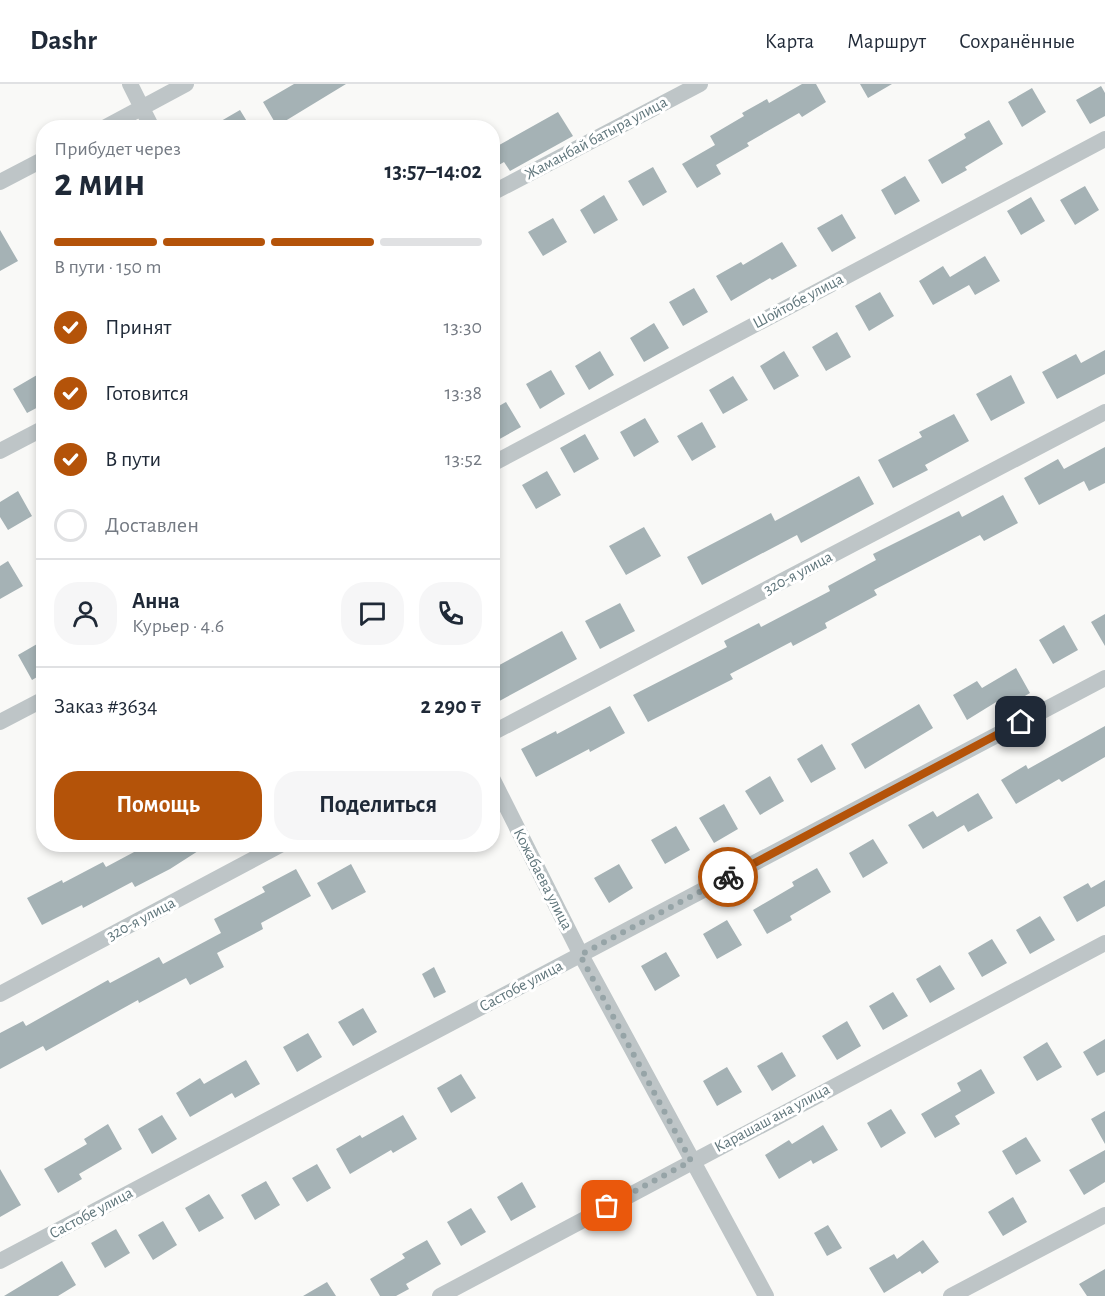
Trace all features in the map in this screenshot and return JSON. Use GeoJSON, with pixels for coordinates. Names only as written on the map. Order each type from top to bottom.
{"type":"FeatureCollection","features":[{"type":"Feature","properties":{"kind":"street"},"geometry":{"type":"LineString","coordinates":[[130,84],[148,120]]}},
{"type":"Feature","properties":{"kind":"street"},"geometry":{"type":"LineString","coordinates":[[118,120],[186,84]]}},
{"type":"Feature","properties":{"kind":"street","name":"Жаманбай батыра улица"},"geometry":{"type":"LineString","coordinates":[[500,189],[699,84]]}},
{"type":"Feature","properties":{"kind":"street","name":"Шойтобе улица"},"geometry":{"type":"LineString","coordinates":[[500,460],[1105,139]]}},
{"type":"Feature","properties":{"kind":"street"},"geometry":{"type":"LineString","coordinates":[[0,182],[36,163]]}},
{"type":"Feature","properties":{"kind":"street","name":"320-я улица"},"geometry":{"type":"LineString","coordinates":[[500,729],[1105,412]]}},
{"type":"Feature","properties":{"kind":"street"},"geometry":{"type":"LineString","coordinates":[[0,451],[36,432]]}},
{"type":"Feature","properties":{"kind":"street","name":"Састобе улица"},"geometry":{"type":"LineString","coordinates":[[0,1261],[1105,678]]}},
{"type":"Feature","properties":{"kind":"street"},"geometry":{"type":"LineString","coordinates":[[0,722],[36,703]]}},
{"type":"Feature","properties":{"kind":"street","name":"Кожабаева улица"},"geometry":{"type":"LineString","coordinates":[[500,794],[580,955],[766,1296]]}},
{"type":"Feature","properties":{"kind":"street","name":"320-я улица"},"geometry":{"type":"LineString","coordinates":[[0,994],[267,852]]}},
{"type":"Feature","properties":{"kind":"street","name":"Карашаш ана улица"},"geometry":{"type":"LineString","coordinates":[[440,1296],[1105,943]]}},
{"type":"Feature","properties":{"kind":"street"},"geometry":{"type":"LineString","coordinates":[[951,1296],[1105,1215]]}},
{"type":"Feature","properties":{"kind":"building"},"geometry":{"type":"Polygon","coordinates":[[[294,84],[346,84],[287,120],[274,120],[263,102],[294,84]]]}},
{"type":"Feature","properties":{"kind":"building"},"geometry":{"type":"Polygon","coordinates":[[[802,84],[816,84],[826,102],[802,117],[799,113],[747,143],[749,146],[716,165],[721,174],[697,188],[682,164],[715,145],[710,136],[744,116],[742,113],[767,99],[769,103],[802,84]]]}},
{"type":"Feature","properties":{"kind":"building"},"geometry":{"type":"Polygon","coordinates":[[[860,84],[892,84],[868,98],[860,84]]]}},
{"type":"Feature","properties":{"kind":"building"},"geometry":{"type":"Polygon","coordinates":[[[1101,86],[1105,93],[1105,116],[1090,124],[1076,100],[1101,86]]]}},
{"type":"Feature","properties":{"kind":"building"},"geometry":{"type":"Polygon","coordinates":[[[1032,88],[1046,112],[1022,127],[1008,102],[1032,88]]]}},
{"type":"Feature","properties":{"kind":"building"},"geometry":{"type":"Polygon","coordinates":[[[240,110],[246,120],[223,120],[240,110]]]}},
{"type":"Feature","properties":{"kind":"building"},"geometry":{"type":"Polygon","coordinates":[[[558,112],[573,136],[510,171],[504,162],[500,164],[500,145],[558,112]]]}},
{"type":"Feature","properties":{"kind":"building"},"geometry":{"type":"Polygon","coordinates":[[[989,120],[1003,144],[965,167],[967,170],[942,184],[928,160],[966,138],[964,134],[989,120]]]}},
{"type":"Feature","properties":{"kind":"building"},"geometry":{"type":"Polygon","coordinates":[[[653,167],[667,192],[643,206],[628,181],[653,167]]]}},
{"type":"Feature","properties":{"kind":"building"},"geometry":{"type":"Polygon","coordinates":[[[905,176],[920,201],[895,215],[881,190],[905,176]]]}},
{"type":"Feature","properties":{"kind":"building"},"geometry":{"type":"Polygon","coordinates":[[[1085,186],[1099,210],[1075,225],[1060,200],[1085,186]]]}},
{"type":"Feature","properties":{"kind":"building"},"geometry":{"type":"Polygon","coordinates":[[[604,195],[618,220],[594,234],[580,210],[604,195]]]}},
{"type":"Feature","properties":{"kind":"building"},"geometry":{"type":"Polygon","coordinates":[[[1031,197],[1045,221],[1021,235],[1007,211],[1031,197]]]}},
{"type":"Feature","properties":{"kind":"building"},"geometry":{"type":"Polygon","coordinates":[[[842,214],[856,238],[832,252],[817,228],[842,214]]]}},
{"type":"Feature","properties":{"kind":"building"},"geometry":{"type":"Polygon","coordinates":[[[553,218],[567,242],[543,256],[528,232],[553,218]]]}},
{"type":"Feature","properties":{"kind":"building"},"geometry":{"type":"Polygon","coordinates":[[[0,230],[18,261],[0,271],[0,230]]]}},
{"type":"Feature","properties":{"kind":"building"},"geometry":{"type":"Polygon","coordinates":[[[782,242],[797,266],[772,280],[770,278],[731,301],[716,276],[741,262],[743,265],[782,242]]]}},
{"type":"Feature","properties":{"kind":"building"},"geometry":{"type":"Polygon","coordinates":[[[985,256],[1000,281],[975,295],[969,285],[933,305],[919,281],[943,266],[950,277],[985,256]]]}},
{"type":"Feature","properties":{"kind":"building"},"geometry":{"type":"Polygon","coordinates":[[[694,288],[708,312],[683,326],[669,302],[694,288]]]}},
{"type":"Feature","properties":{"kind":"building"},"geometry":{"type":"Polygon","coordinates":[[[880,292],[894,316],[869,331],[855,306],[880,292]]]}},
{"type":"Feature","properties":{"kind":"building"},"geometry":{"type":"Polygon","coordinates":[[[654,323],[669,348],[644,362],[630,338],[654,323]]]}},
{"type":"Feature","properties":{"kind":"building"},"geometry":{"type":"Polygon","coordinates":[[[837,332],[851,357],[826,371],[812,347],[837,332]]]}},
{"type":"Feature","properties":{"kind":"building"},"geometry":{"type":"Polygon","coordinates":[[[1105,350],[1105,374],[1057,399],[1042,372],[1076,354],[1081,363],[1105,350]]]}},
{"type":"Feature","properties":{"kind":"building"},"geometry":{"type":"Polygon","coordinates":[[[600,351],[614,375],[589,390],[575,366],[600,351]]]}},
{"type":"Feature","properties":{"kind":"building"},"geometry":{"type":"Polygon","coordinates":[[[784,351],[799,376],[774,390],[760,366],[784,351]]]}},
{"type":"Feature","properties":{"kind":"building"},"geometry":{"type":"Polygon","coordinates":[[[551,370],[565,394],[540,409],[526,384],[551,370]]]}},
{"type":"Feature","properties":{"kind":"building"},"geometry":{"type":"Polygon","coordinates":[[[1011,375],[1025,403],[991,421],[976,394],[1011,375]]]}},
{"type":"Feature","properties":{"kind":"building"},"geometry":{"type":"Polygon","coordinates":[[[36,376],[36,408],[27,413],[13,389],[36,376]]]}},
{"type":"Feature","properties":{"kind":"building"},"geometry":{"type":"Polygon","coordinates":[[[733,376],[748,400],[723,414],[709,390],[733,376]]]}},
{"type":"Feature","properties":{"kind":"building"},"geometry":{"type":"Polygon","coordinates":[[[506,402],[521,427],[500,439],[500,405],[506,402]]]}},
{"type":"Feature","properties":{"kind":"building"},"geometry":{"type":"Polygon","coordinates":[[[954,414],[969,441],[925,465],[928,470],[893,488],[878,460],[922,437],[919,432],[954,414]]]}},
{"type":"Feature","properties":{"kind":"building"},"geometry":{"type":"Polygon","coordinates":[[[645,418],[659,442],[634,457],[620,432],[645,418]]]}},
{"type":"Feature","properties":{"kind":"building"},"geometry":{"type":"Polygon","coordinates":[[[702,422],[716,447],[692,461],[677,436],[702,422]]]}},
{"type":"Feature","properties":{"kind":"building"},"geometry":{"type":"Polygon","coordinates":[[[585,434],[599,459],[574,473],[560,448],[585,434]]]}},
{"type":"Feature","properties":{"kind":"building"},"geometry":{"type":"Polygon","coordinates":[[[1105,447],[1105,483],[1089,491],[1084,481],[1039,505],[1024,478],[1058,459],[1064,469],[1105,447]]]}},
{"type":"Feature","properties":{"kind":"building"},"geometry":{"type":"Polygon","coordinates":[[[547,471],[561,495],[536,509],[522,485],[547,471]]]}},
{"type":"Feature","properties":{"kind":"building"},"geometry":{"type":"Polygon","coordinates":[[[859,476],[874,504],[801,543],[797,535],[702,585],[687,557],[771,513],[775,521],[859,476]]]}},
{"type":"Feature","properties":{"kind":"building"},"geometry":{"type":"Polygon","coordinates":[[[18,491],[32,516],[8,530],[0,517],[0,502],[18,491]]]}},
{"type":"Feature","properties":{"kind":"building"},"geometry":{"type":"Polygon","coordinates":[[[1003,495],[1018,523],[984,541],[980,535],[874,590],[877,595],[825,623],[827,628],[793,646],[791,642],[730,674],[733,679],[648,722],[633,695],[727,647],[724,641],[759,623],[761,627],[830,591],[828,586],[876,560],[873,554],[959,511],[962,517],[1003,495]]]}},
{"type":"Feature","properties":{"kind":"building"},"geometry":{"type":"Polygon","coordinates":[[[644,527],[661,556],[626,575],[609,546],[644,527]]]}},
{"type":"Feature","properties":{"kind":"building"},"geometry":{"type":"Polygon","coordinates":[[[8,561],[23,586],[0,599],[0,566],[8,561]]]}},
{"type":"Feature","properties":{"kind":"building"},"geometry":{"type":"Polygon","coordinates":[[[620,603],[635,631],[600,649],[585,621],[620,603]]]}},
{"type":"Feature","properties":{"kind":"building"},"geometry":{"type":"Polygon","coordinates":[[[1105,614],[1105,646],[1091,622],[1105,614]]]}},
{"type":"Feature","properties":{"kind":"building"},"geometry":{"type":"Polygon","coordinates":[[[1064,625],[1078,650],[1053,664],[1039,640],[1064,625]]]}},
{"type":"Feature","properties":{"kind":"building"},"geometry":{"type":"Polygon","coordinates":[[[562,631],[577,659],[500,701],[500,665],[562,631]]]}},
{"type":"Feature","properties":{"kind":"building"},"geometry":{"type":"Polygon","coordinates":[[[36,645],[36,678],[32,680],[18,655],[36,645]]]}},
{"type":"Feature","properties":{"kind":"building"},"geometry":{"type":"Polygon","coordinates":[[[1016,668],[1030,693],[1006,707],[1001,699],[967,720],[953,695],[977,681],[982,688],[1016,668]]]}},
{"type":"Feature","properties":{"kind":"building"},"geometry":{"type":"Polygon","coordinates":[[[919,704],[933,728],[865,769],[851,744],[919,704]]]}},
{"type":"Feature","properties":{"kind":"building"},"geometry":{"type":"Polygon","coordinates":[[[610,706],[625,733],[536,777],[521,749],[556,731],[557,734],[610,706]]]}},
{"type":"Feature","properties":{"kind":"building"},"geometry":{"type":"Polygon","coordinates":[[[1105,726],[1105,757],[1062,782],[1059,779],[1016,804],[1001,780],[1026,765],[1028,769],[1105,726]]]}},
{"type":"Feature","properties":{"kind":"building"},"geometry":{"type":"Polygon","coordinates":[[[822,744],[836,769],[811,783],[797,759],[822,744]]]}},
{"type":"Feature","properties":{"kind":"building"},"geometry":{"type":"Polygon","coordinates":[[[770,776],[784,801],[760,815],[745,791],[770,776]]]}},
{"type":"Feature","properties":{"kind":"building"},"geometry":{"type":"Polygon","coordinates":[[[978,793],[993,818],[968,832],[964,825],[923,849],[908,825],[933,811],[937,817],[978,793]]]}},
{"type":"Feature","properties":{"kind":"building"},"geometry":{"type":"Polygon","coordinates":[[[724,804],[738,829],[714,843],[699,818],[724,804]]]}},
{"type":"Feature","properties":{"kind":"building"},"geometry":{"type":"Polygon","coordinates":[[[676,826],[690,850],[665,864],[651,840],[676,826]]]}},
{"type":"Feature","properties":{"kind":"building"},"geometry":{"type":"Polygon","coordinates":[[[873,839],[888,863],[863,878],[849,853],[873,839]]]}},
{"type":"Feature","properties":{"kind":"building"},"geometry":{"type":"Polygon","coordinates":[[[134,852],[197,852],[135,887],[132,882],[83,908],[82,905],[42,925],[27,898],[62,880],[63,883],[103,862],[106,867],[134,852]]]}},
{"type":"Feature","properties":{"kind":"building"},"geometry":{"type":"Polygon","coordinates":[[[351,864],[366,892],[332,910],[317,883],[351,864]]]}},
{"type":"Feature","properties":{"kind":"building"},"geometry":{"type":"Polygon","coordinates":[[[619,864],[633,888],[609,903],[594,878],[619,864]]]}},
{"type":"Feature","properties":{"kind":"building"},"geometry":{"type":"Polygon","coordinates":[[[817,868],[831,892],[790,916],[792,920],[767,934],[753,910],[794,886],[792,882],[817,868]]]}},
{"type":"Feature","properties":{"kind":"building"},"geometry":{"type":"Polygon","coordinates":[[[296,869],[311,896],[261,923],[263,929],[217,953],[224,967],[190,985],[186,978],[139,1003],[138,1000],[46,1051],[43,1046],[0,1069],[0,1033],[23,1021],[26,1026],[108,980],[110,983],[159,957],[163,964],[221,933],[214,919],[265,892],[262,887],[296,869]]]}},
{"type":"Feature","properties":{"kind":"building"},"geometry":{"type":"Polygon","coordinates":[[[1105,880],[1105,906],[1077,922],[1063,897],[1088,883],[1091,888],[1105,880]]]}},
{"type":"Feature","properties":{"kind":"building"},"geometry":{"type":"Polygon","coordinates":[[[1040,916],[1055,940],[1030,954],[1016,930],[1040,916]]]}},
{"type":"Feature","properties":{"kind":"building"},"geometry":{"type":"Polygon","coordinates":[[[727,920],[742,945],[717,959],[703,934],[727,920]]]}},
{"type":"Feature","properties":{"kind":"building"},"geometry":{"type":"Polygon","coordinates":[[[992,939],[1007,963],[982,977],[968,953],[992,939]]]}},
{"type":"Feature","properties":{"kind":"building"},"geometry":{"type":"Polygon","coordinates":[[[666,952],[680,976],[655,991],[641,966],[666,952]]]}},
{"type":"Feature","properties":{"kind":"building"},"geometry":{"type":"Polygon","coordinates":[[[940,965],[955,989],[930,1003],[916,979],[940,965]]]}},
{"type":"Feature","properties":{"kind":"building"},"geometry":{"type":"Polygon","coordinates":[[[434,967],[446,992],[434,998],[422,974],[434,967]]]}},
{"type":"Feature","properties":{"kind":"building"},"geometry":{"type":"Polygon","coordinates":[[[893,992],[908,1016],[883,1030],[869,1006],[893,992]]]}},
{"type":"Feature","properties":{"kind":"building"},"geometry":{"type":"Polygon","coordinates":[[[363,1008],[377,1032],[353,1046],[338,1022],[363,1008]]]}},
{"type":"Feature","properties":{"kind":"building"},"geometry":{"type":"Polygon","coordinates":[[[847,1021],[861,1046],[837,1060],[822,1036],[847,1021]]]}},
{"type":"Feature","properties":{"kind":"building"},"geometry":{"type":"Polygon","coordinates":[[[308,1033],[322,1057],[297,1072],[283,1047],[308,1033]]]}},
{"type":"Feature","properties":{"kind":"building"},"geometry":{"type":"Polygon","coordinates":[[[1105,1039],[1105,1072],[1097,1076],[1083,1052],[1105,1039]]]}},
{"type":"Feature","properties":{"kind":"building"},"geometry":{"type":"Polygon","coordinates":[[[1047,1042],[1062,1067],[1037,1081],[1023,1057],[1047,1042]]]}},
{"type":"Feature","properties":{"kind":"building"},"geometry":{"type":"Polygon","coordinates":[[[782,1052],[796,1076],[772,1091],[757,1066],[782,1052]]]}},
{"type":"Feature","properties":{"kind":"building"},"geometry":{"type":"Polygon","coordinates":[[[246,1060],[260,1084],[235,1098],[232,1093],[190,1117],[176,1093],[200,1078],[204,1084],[246,1060]]]}},
{"type":"Feature","properties":{"kind":"building"},"geometry":{"type":"Polygon","coordinates":[[[727,1067],[742,1092],[717,1106],[703,1081],[727,1067]]]}},
{"type":"Feature","properties":{"kind":"building"},"geometry":{"type":"Polygon","coordinates":[[[981,1069],[995,1093],[955,1116],[960,1124],[935,1138],[921,1114],[961,1091],[957,1083],[981,1069]]]}},
{"type":"Feature","properties":{"kind":"building"},"geometry":{"type":"Polygon","coordinates":[[[461,1074],[476,1098],[451,1113],[437,1088],[461,1074]]]}},
{"type":"Feature","properties":{"kind":"building"},"geometry":{"type":"Polygon","coordinates":[[[891,1109],[906,1133],[881,1148],[867,1123],[891,1109]]]}},
{"type":"Feature","properties":{"kind":"building"},"geometry":{"type":"Polygon","coordinates":[[[1105,1111],[1105,1144],[1091,1119],[1105,1111]]]}},
{"type":"Feature","properties":{"kind":"building"},"geometry":{"type":"Polygon","coordinates":[[[162,1115],[177,1139],[152,1154],[138,1129],[162,1115]]]}},
{"type":"Feature","properties":{"kind":"building"},"geometry":{"type":"Polygon","coordinates":[[[403,1115],[417,1139],[393,1153],[391,1150],[350,1174],[336,1149],[360,1135],[362,1138],[403,1115]]]}},
{"type":"Feature","properties":{"kind":"building"},"geometry":{"type":"Polygon","coordinates":[[[108,1124],[122,1149],[79,1174],[82,1179],[58,1193],[44,1169],[87,1144],[84,1139],[108,1124]]]}},
{"type":"Feature","properties":{"kind":"building"},"geometry":{"type":"Polygon","coordinates":[[[823,1125],[838,1150],[813,1164],[811,1160],[779,1179],[765,1155],[789,1140],[792,1144],[823,1125]]]}},
{"type":"Feature","properties":{"kind":"building"},"geometry":{"type":"Polygon","coordinates":[[[1026,1137],[1041,1161],[1016,1175],[1002,1151],[1026,1137]]]}},
{"type":"Feature","properties":{"kind":"building"},"geometry":{"type":"Polygon","coordinates":[[[1105,1150],[1105,1182],[1084,1195],[1069,1170],[1105,1150]]]}},
{"type":"Feature","properties":{"kind":"building"},"geometry":{"type":"Polygon","coordinates":[[[317,1164],[331,1188],[307,1202],[292,1178],[317,1164]]]}},
{"type":"Feature","properties":{"kind":"building"},"geometry":{"type":"Polygon","coordinates":[[[0,1169],[21,1205],[0,1217],[0,1169]]]}},
{"type":"Feature","properties":{"kind":"building"},"geometry":{"type":"Polygon","coordinates":[[[266,1181],[280,1205],[255,1220],[241,1195],[266,1181]]]}},
{"type":"Feature","properties":{"kind":"building"},"geometry":{"type":"Polygon","coordinates":[[[522,1182],[536,1207],[511,1221],[497,1197],[522,1182]]]}},
{"type":"Feature","properties":{"kind":"building"},"geometry":{"type":"Polygon","coordinates":[[[209,1194],[224,1218],[199,1232],[185,1208],[209,1194]]]}},
{"type":"Feature","properties":{"kind":"building"},"geometry":{"type":"Polygon","coordinates":[[[1013,1197],[1027,1222],[1003,1236],[988,1212],[1013,1197]]]}},
{"type":"Feature","properties":{"kind":"building"},"geometry":{"type":"Polygon","coordinates":[[[471,1208],[486,1232],[461,1246],[447,1222],[471,1208]]]}},
{"type":"Feature","properties":{"kind":"building"},"geometry":{"type":"Polygon","coordinates":[[[163,1221],[177,1245],[153,1260],[138,1235],[163,1221]]]}},
{"type":"Feature","properties":{"kind":"building"},"geometry":{"type":"Polygon","coordinates":[[[828,1225],[842,1248],[827,1256],[814,1233],[828,1225]]]}},
{"type":"Feature","properties":{"kind":"building"},"geometry":{"type":"Polygon","coordinates":[[[116,1229],[130,1253],[105,1268],[91,1243],[116,1229]]]}},
{"type":"Feature","properties":{"kind":"building"},"geometry":{"type":"Polygon","coordinates":[[[427,1240],[441,1264],[406,1284],[409,1289],[396,1296],[380,1296],[370,1279],[405,1258],[402,1254],[427,1240]]]}},
{"type":"Feature","properties":{"kind":"building"},"geometry":{"type":"Polygon","coordinates":[[[923,1240],[939,1262],[922,1274],[920,1271],[884,1293],[869,1268],[894,1254],[897,1259],[923,1240]]]}},
{"type":"Feature","properties":{"kind":"building"},"geometry":{"type":"Polygon","coordinates":[[[62,1261],[76,1285],[58,1296],[4,1296],[62,1261]]]}},
{"type":"Feature","properties":{"kind":"building"},"geometry":{"type":"Polygon","coordinates":[[[1105,1269],[1105,1296],[1087,1296],[1079,1284],[1105,1269]]]}},
{"type":"Feature","properties":{"kind":"building"},"geometry":{"type":"Polygon","coordinates":[[[327,1282],[336,1296],[303,1296],[327,1282]]]}},
{"type":"Feature","properties":{"kind":"way so far"},"geometry":{"type":"LineString","coordinates":[[607,1206],[691,1161],[580,955],[728,877]]}},
{"type":"Feature","properties":{"kind":"route"},"geometry":{"type":"LineString","coordinates":[[728,877],[1021,722]]}}]}
